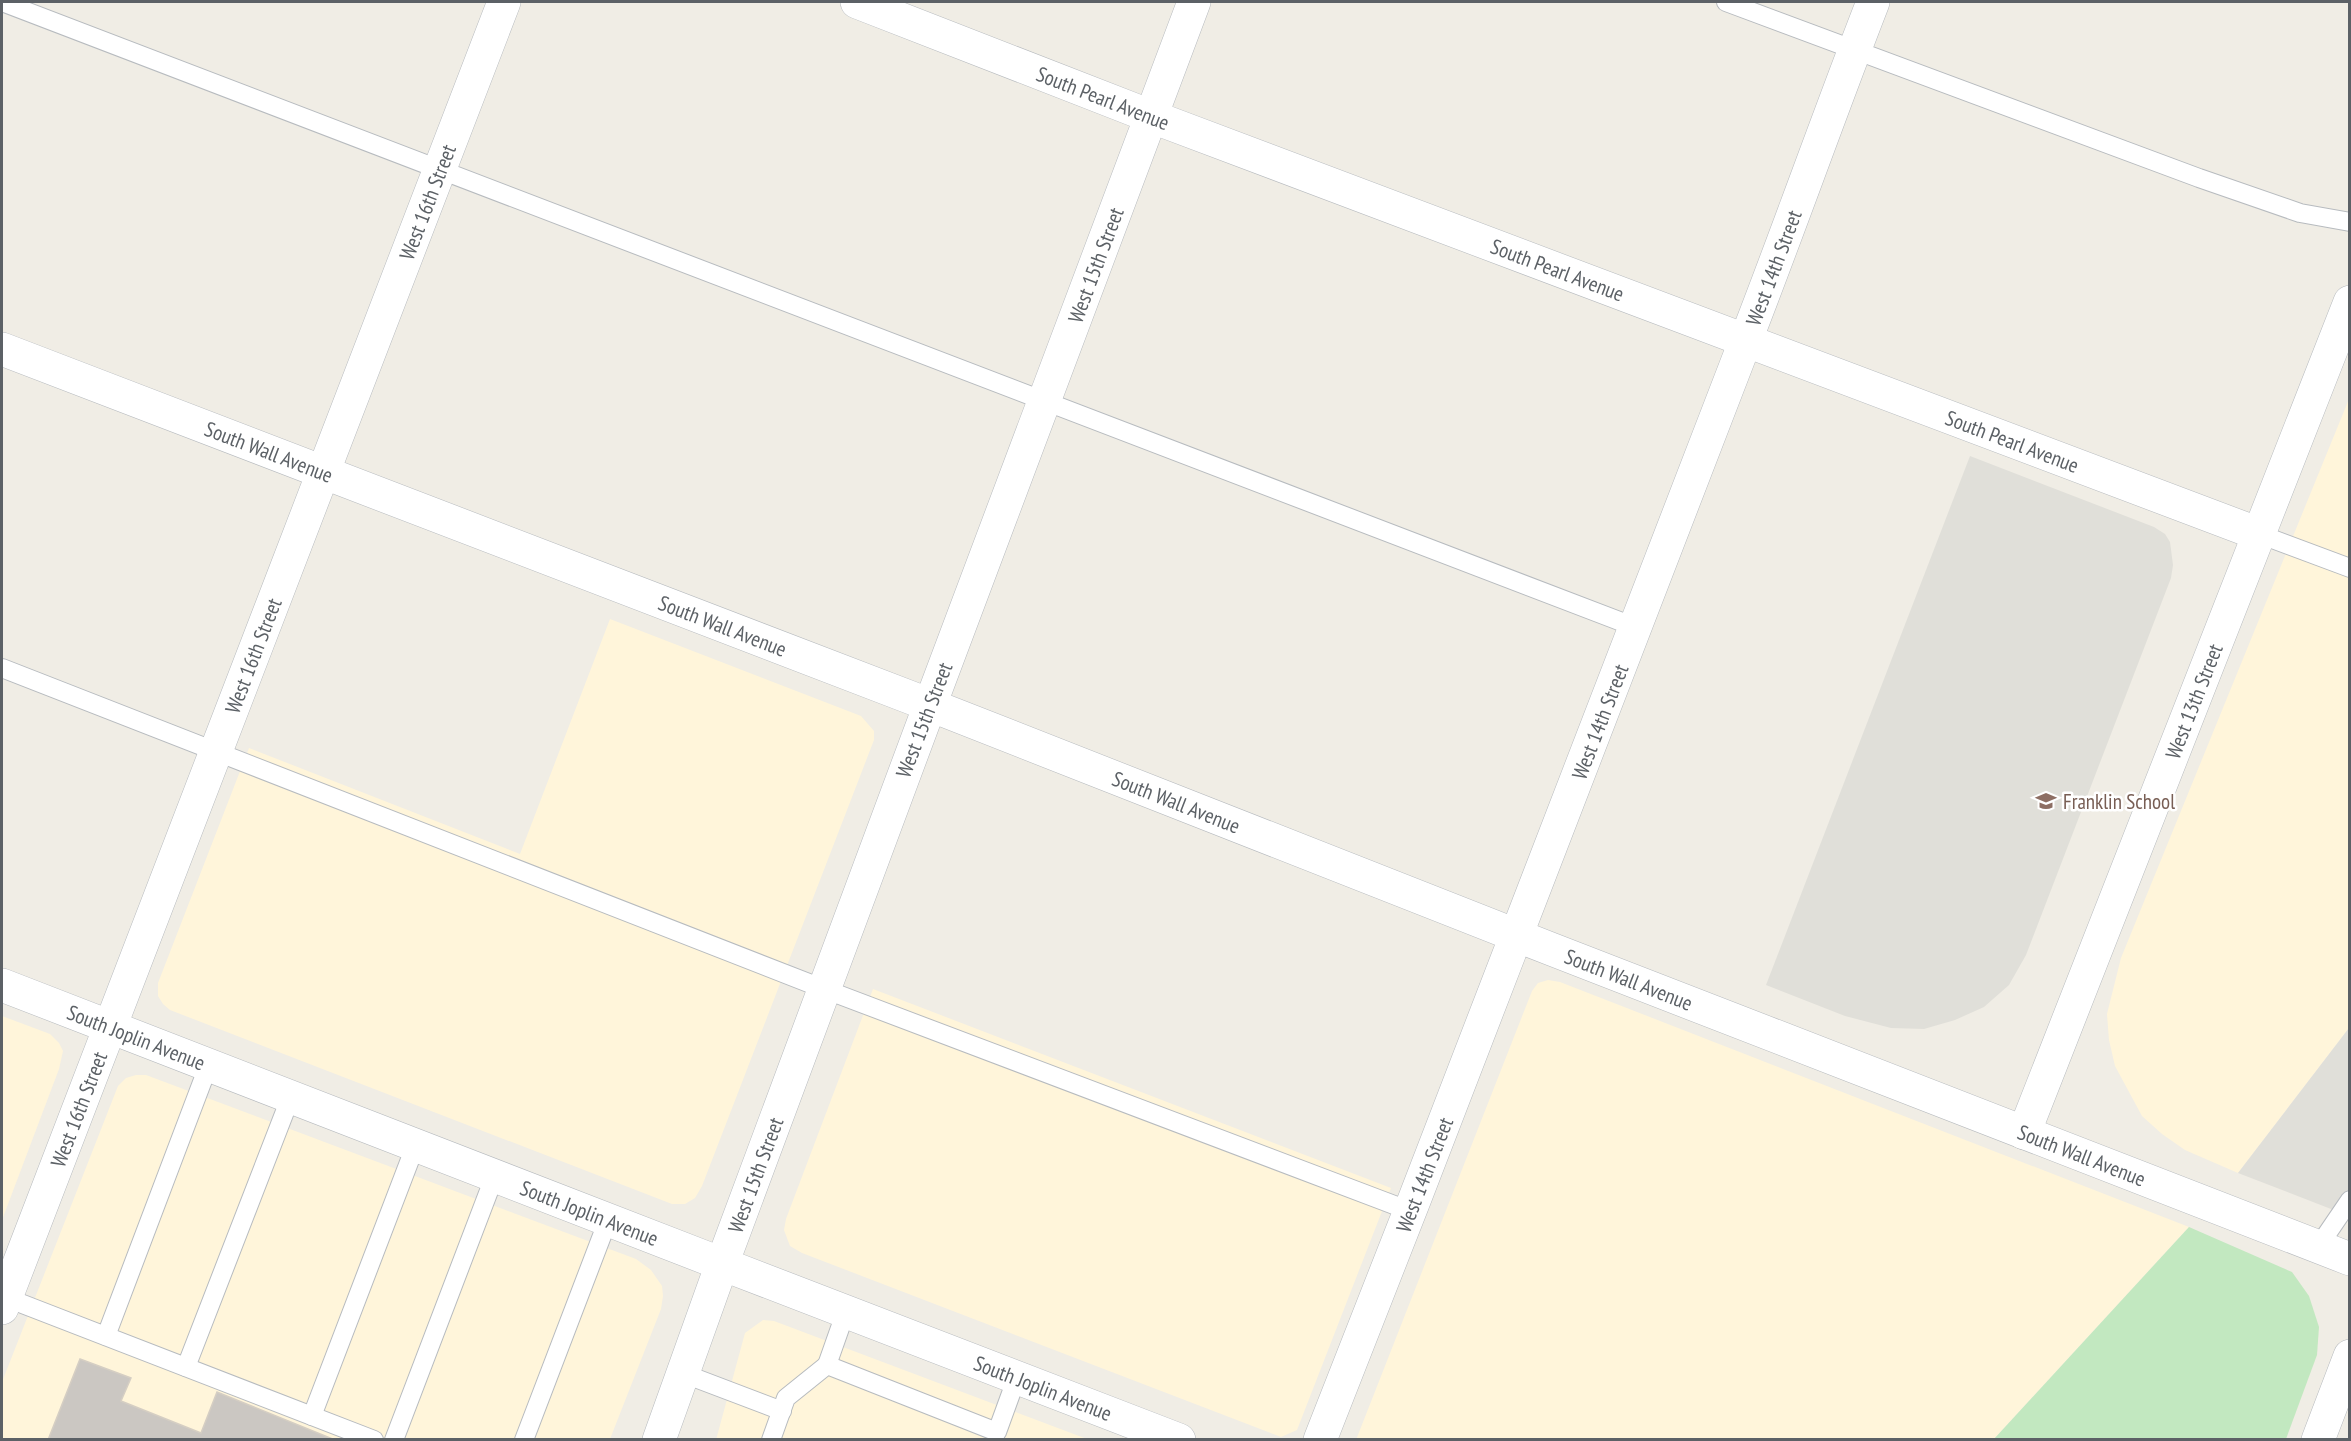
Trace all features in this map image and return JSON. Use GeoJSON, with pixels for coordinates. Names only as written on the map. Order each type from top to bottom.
{"type":"FeatureCollection","features":[{"type":"Feature","properties":{"kind":"street","name":"West 16th Street"},"geometry":{"type":"LineString","coordinates":[[3,1301],[504,2]]}},
{"type":"Feature","properties":{"kind":"street","name":"South Pearl Avenue"},"geometry":{"type":"LineString","coordinates":[[857,2],[1150,116],[2259,534]]}},
{"type":"Feature","properties":{"kind":"street","name":"West 15th Street"},"geometry":{"type":"LineString","coordinates":[[659,1440],[824,989],[1194,2]]}},
{"type":"Feature","properties":{"kind":"street","name":"West 14th Street"},"geometry":{"type":"LineString","coordinates":[[1320,1440],[1518,936],[1873,2]]}},
{"type":"Feature","properties":{"kind":"street","name":"West 13th Street"},"geometry":{"type":"LineString","coordinates":[[2024,1133],[2349,302]]}},
{"type":"Feature","properties":{"kind":"street","name":"South Wall Avenue"},"geometry":{"type":"LineString","coordinates":[[2,349],[930,705],[2349,1258]]}},
{"type":"Feature","properties":{"kind":"street","name":"South Joplin Avenue"},"geometry":{"type":"LineString","coordinates":[[2,985],[1179,1440]]}},
{"type":"Feature","properties":{"kind":"street"},"geometry":{"type":"LineString","coordinates":[[2318,1440],[2349,1356]]}},
{"type":"Feature","properties":{"kind":"lane"},"geometry":{"type":"LineString","coordinates":[[2,2],[1635,627]]}},
{"type":"Feature","properties":{"kind":"lane"},"geometry":{"type":"LineString","coordinates":[[1726,2],[2210,182],[2300,213],[2349,222]]}},
{"type":"Feature","properties":{"kind":"lane"},"geometry":{"type":"LineString","coordinates":[[2259,534],[2349,568]]}},
{"type":"Feature","properties":{"kind":"lane"},"geometry":{"type":"LineString","coordinates":[[2,668],[824,989],[1410,1211]]}},
{"type":"Feature","properties":{"kind":"lane"},"geometry":{"type":"LineString","coordinates":[[106,1336],[209,1065]]}},
{"type":"Feature","properties":{"kind":"lane"},"geometry":{"type":"LineString","coordinates":[[186,1367],[291,1096]]}},
{"type":"Feature","properties":{"kind":"lane"},"geometry":{"type":"LineString","coordinates":[[312,1416],[416,1144]]}},
{"type":"Feature","properties":{"kind":"lane"},"geometry":{"type":"LineString","coordinates":[[394,1440],[495,1175]]}},
{"type":"Feature","properties":{"kind":"lane"},"geometry":{"type":"LineString","coordinates":[[2318,1247],[2349,1200]]}},
{"type":"Feature","properties":{"kind":"lane"},"geometry":{"type":"LineString","coordinates":[[524,1440],[608,1220]]}},
{"type":"Feature","properties":{"kind":"lane"},"geometry":{"type":"LineString","coordinates":[[3,1301],[106,1336],[374,1440]]}},
{"type":"Feature","properties":{"kind":"lane"},"geometry":{"type":"LineString","coordinates":[[771,1440],[786,1398],[827,1365],[846,1311]]}},
{"type":"Feature","properties":{"kind":"lane"},"geometry":{"type":"LineString","coordinates":[[827,1365],[997,1432],[1017,1377]]}},
{"type":"Feature","properties":{"kind":"lane"},"geometry":{"type":"LineString","coordinates":[[682,1373],[782,1411]]}},
{"type":"Feature","properties":{"kind":"shaded area"},"geometry":{"type":"Polygon","coordinates":[[[2349,399],[2349,1028],[2238,1173],[2185,1150],[2142,1116],[2115,1066],[2109,1040],[2107,1014],[2121,958],[2349,399]]]}},
{"type":"Feature","properties":{"kind":"shaded area"},"geometry":{"type":"Polygon","coordinates":[[[1970,456],[2154,527],[2165,534],[2170,542],[2173,565],[2171,578],[2026,955],[2009,985],[1984,1007],[1955,1020],[1924,1029],[1891,1028],[1845,1016],[1766,985],[1970,456]]]}},
{"type":"Feature","properties":{"kind":"shaded area"},"geometry":{"type":"Polygon","coordinates":[[[610,619],[861,716],[874,731],[874,740],[702,1186],[695,1198],[685,1204],[672,1204],[170,1010],[163,1004],[158,996],[158,983],[249,748],[520,854],[610,619]]]}},
{"type":"Feature","properties":{"kind":"shaded area"},"geometry":{"type":"Polygon","coordinates":[[[1548,980],[1560,982],[2189,1227],[1994,1439],[1356,1440],[1532,991],[1538,983],[1548,980]]]}},
{"type":"Feature","properties":{"kind":"shaded area"},"geometry":{"type":"Polygon","coordinates":[[[873,989],[1391,1188],[1297,1430],[1281,1437],[802,1253],[790,1246],[784,1230],[786,1219],[873,989]]]}},
{"type":"Feature","properties":{"kind":"shaded area"},"geometry":{"type":"Polygon","coordinates":[[[2,1016],[50,1034],[63,1051],[59,1069],[2,1220],[2,1016]]]}},
{"type":"Feature","properties":{"kind":"shaded area"},"geometry":{"type":"Polygon","coordinates":[[[2349,1028],[2349,1216],[2238,1173],[2349,1028]]]}},
{"type":"Feature","properties":{"kind":"shaded area"},"geometry":{"type":"Polygon","coordinates":[[[146,1075],[636,1259],[651,1270],[662,1286],[661,1309],[610,1439],[2,1439],[2,1382],[118,1086],[126,1078],[146,1075]]]}},
{"type":"Feature","properties":{"kind":"shaded area"},"geometry":{"type":"Polygon","coordinates":[[[763,1320],[774,1321],[1087,1439],[716,1440],[745,1333],[763,1320]]]}},
{"type":"Feature","properties":{"kind":"green space"},"geometry":{"type":"Polygon","coordinates":[[[2189,1227],[2292,1272],[2309,1296],[2319,1327],[2317,1355],[2286,1439],[1994,1439],[2189,1227]]]}},
{"type":"Feature","properties":{"kind":"building"},"geometry":{"type":"Polygon","coordinates":[[[80,1359],[131,1378],[121,1401],[201,1433],[217,1392],[335,1440],[48,1440],[80,1359]]]}},
{"type":"Feature","properties":{"kind":"place","name":"Franklin School"},"geometry":{"type":"Point","coordinates":[2046,801]}}]}
